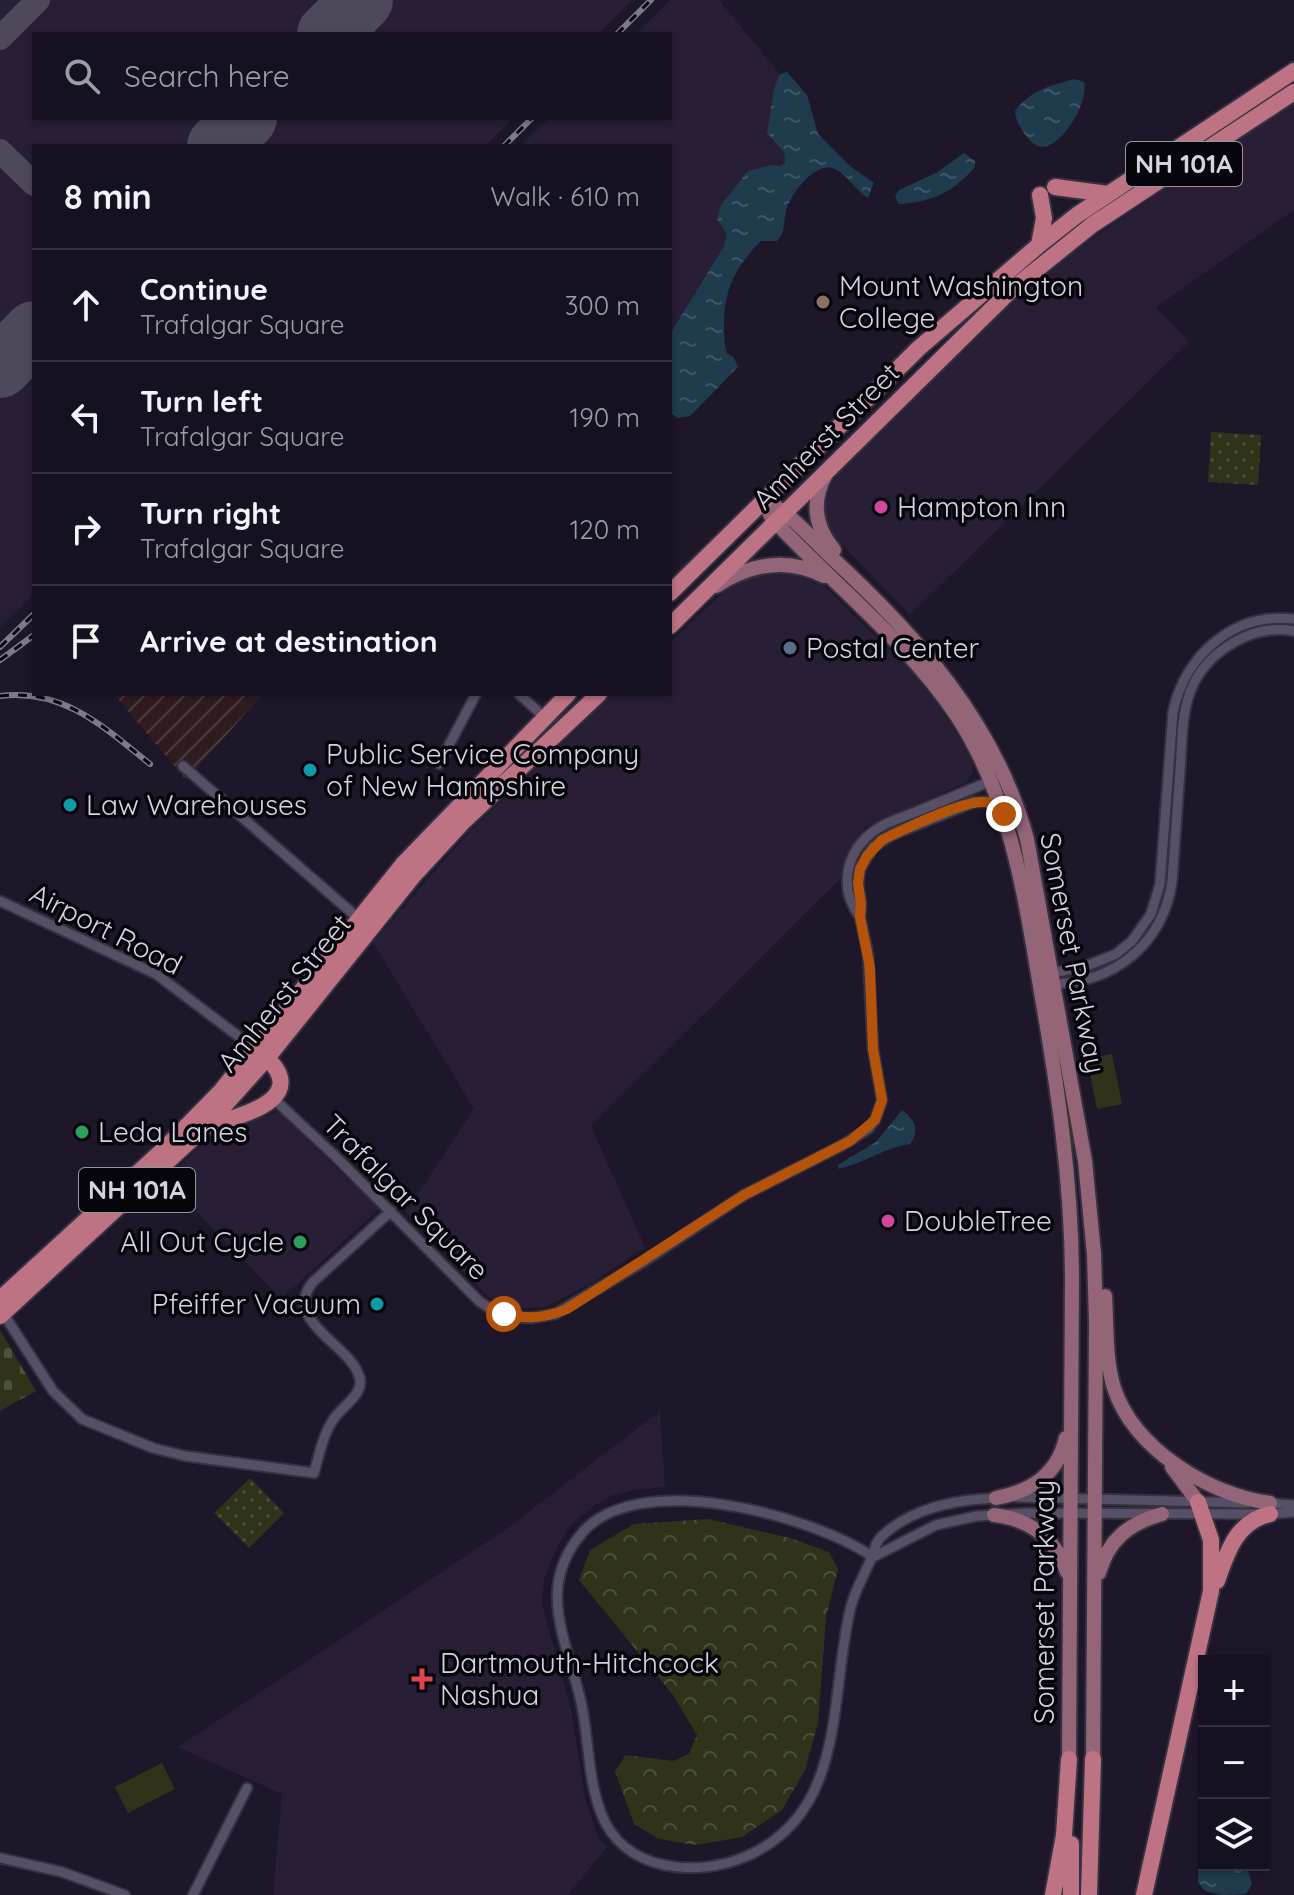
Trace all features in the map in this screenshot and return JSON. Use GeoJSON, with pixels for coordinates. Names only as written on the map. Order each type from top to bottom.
{"type":"FeatureCollection","features":[{"type":"Feature","properties":{"kind":"highway","name":"Amherst Street"},"geometry":{"type":"LineString","coordinates":[[672,591],[919,348],[1039,245],[1108,194],[1294,71]]}},
{"type":"Feature","properties":{"kind":"highway","name":"Amherst Street"},"geometry":{"type":"LineString","coordinates":[[672,624],[1011,290],[1047,259],[1103,217],[1294,92]]}},
{"type":"Feature","properties":{"kind":"highway"},"geometry":{"type":"LineString","coordinates":[[1039,245],[1047,191],[1108,194]]}},
{"type":"Feature","properties":{"kind":"highway","name":"Amherst Street"},"geometry":{"type":"LineString","coordinates":[[1,1309],[204,1128],[358,918],[422,843],[566,696]]}},
{"type":"Feature","properties":{"kind":"highway","name":"Amherst Street"},"geometry":{"type":"LineString","coordinates":[[1,1309],[261,1054],[462,823],[597,696]]}},
{"type":"Feature","properties":{"kind":"highway"},"geometry":{"type":"LineString","coordinates":[[204,1128],[261,1107],[274,1099],[278,1091],[277,1069],[261,1054]]}},
{"type":"Feature","properties":{"kind":"highway"},"geometry":{"type":"LineString","coordinates":[[1201,1508],[1210,1532],[1213,1565],[1205,1624]]}},
{"type":"Feature","properties":{"kind":"highway"},"geometry":{"type":"LineString","coordinates":[[1144,1895],[1217,1581],[1235,1539],[1249,1522],[1270,1509]]}},
{"type":"Feature","properties":{"kind":"highway"},"geometry":{"type":"LineString","coordinates":[[1053,1895],[1064,1835],[1069,1759]]}},
{"type":"Feature","properties":{"kind":"highway"},"geometry":{"type":"LineString","coordinates":[[1069,1759],[1071,1895]]}},
{"type":"Feature","properties":{"kind":"highway"},"geometry":{"type":"LineString","coordinates":[[1089,1895],[1093,1759]]}},
{"type":"Feature","properties":{"kind":"main road"},"geometry":{"type":"LineString","coordinates":[[826,473],[816,501],[818,526],[850,573]]}},
{"type":"Feature","properties":{"kind":"main road","name":"Somerset Parkway"},"geometry":{"type":"LineString","coordinates":[[763,500],[929,679],[998,778],[1027,839],[1047,978],[1068,1174],[1072,1273],[1069,1759]]}},
{"type":"Feature","properties":{"kind":"main road","name":"Somerset Parkway"},"geometry":{"type":"LineString","coordinates":[[781,518],[850,573],[916,642],[955,689],[989,743],[998,778],[1004,814],[1047,978],[1085,1161],[1092,1229],[1096,1306],[1093,1759]]}},
{"type":"Feature","properties":{"kind":"main road"},"geometry":{"type":"LineString","coordinates":[[699,598],[732,576],[768,565],[806,568],[840,586]]}},
{"type":"Feature","properties":{"kind":"main road"},"geometry":{"type":"LineString","coordinates":[[1092,1229],[1102,1273],[1114,1388],[1130,1420],[1201,1508]]}},
{"type":"Feature","properties":{"kind":"main road"},"geometry":{"type":"LineString","coordinates":[[996,1498],[1027,1489],[1051,1472],[1063,1448],[1071,1406]]}},
{"type":"Feature","properties":{"kind":"main road"},"geometry":{"type":"LineString","coordinates":[[1157,1450],[1216,1489],[1270,1509]]}},
{"type":"Feature","properties":{"kind":"main road"},"geometry":{"type":"LineString","coordinates":[[1094,1601],[1100,1569],[1112,1543],[1130,1527],[1162,1514]]}},
{"type":"Feature","properties":{"kind":"main road"},"geometry":{"type":"LineString","coordinates":[[994,1515],[1023,1522],[1045,1536],[1061,1557],[1070,1588]]}},
{"type":"Feature","properties":{"kind":"street"},"geometry":{"type":"LineString","coordinates":[[1047,978],[1116,954],[1132,941],[1151,914],[1160,884],[1173,712],[1182,681],[1194,662],[1214,641],[1246,624],[1267,619],[1294,619]]}},
{"type":"Feature","properties":{"kind":"street"},"geometry":{"type":"LineString","coordinates":[[1047,978],[1083,980],[1106,974],[1133,957],[1154,933],[1167,905],[1172,882],[1182,736],[1190,691],[1207,664],[1231,643],[1271,630],[1294,631]]}},
{"type":"Feature","properties":{"kind":"street"},"geometry":{"type":"LineString","coordinates":[[439,764],[475,696]]}},
{"type":"Feature","properties":{"kind":"street"},"geometry":{"type":"LineString","coordinates":[[521,696],[544,717]]}},
{"type":"Feature","properties":{"kind":"street"},"geometry":{"type":"LineString","coordinates":[[183,766],[358,918]]}},
{"type":"Feature","properties":{"kind":"street","name":"Trafalgar Square"},"geometry":{"type":"LineString","coordinates":[[860,917],[851,905],[847,892],[848,874],[852,858],[867,836],[887,824],[998,778]]}},
{"type":"Feature","properties":{"kind":"street","name":"Trafalgar Square"},"geometry":{"type":"LineString","coordinates":[[274,1099],[391,1211],[464,1288],[487,1307],[513,1317],[547,1317],[582,1300],[744,1195],[850,1141],[875,1120],[882,1100],[873,1049],[868,954],[860,917],[860,869],[878,843],[974,802],[993,804],[1004,814]]}},
{"type":"Feature","properties":{"kind":"street","name":"Airport Road"},"geometry":{"type":"LineString","coordinates":[[0,901],[165,979],[261,1054]]}},
{"type":"Feature","properties":{"kind":"street"},"geometry":{"type":"LineString","coordinates":[[1,1309],[53,1391],[82,1419],[177,1454],[314,1473],[332,1421],[358,1391],[360,1376],[309,1315],[304,1303],[305,1295],[313,1282],[391,1211]]}},
{"type":"Feature","properties":{"kind":"street"},"geometry":{"type":"LineString","coordinates":[[873,1557],[848,1541],[806,1524],[720,1505],[678,1502],[634,1504],[606,1513],[584,1531],[561,1569],[556,1609],[580,1698],[596,1800],[607,1825],[622,1843],[644,1858],[665,1866],[703,1868],[747,1856],[790,1826],[815,1791],[826,1761],[851,1606],[861,1578],[873,1557],[876,1544],[915,1515],[955,1502],[996,1498],[1071,1506],[1294,1512]]}},
{"type":"Feature","properties":{"kind":"street"},"geometry":{"type":"LineString","coordinates":[[1270,1509],[1294,1505]]}},
{"type":"Feature","properties":{"kind":"street"},"geometry":{"type":"LineString","coordinates":[[873,1557],[936,1525],[961,1519],[1071,1506],[1162,1514],[1201,1508]]}},
{"type":"Feature","properties":{"kind":"street"},"geometry":{"type":"LineString","coordinates":[[193,1895],[247,1788]]}},
{"type":"Feature","properties":{"kind":"street"},"geometry":{"type":"LineString","coordinates":[[0,1858],[47,1868],[125,1895]]}},
{"type":"Feature","properties":{"kind":"shaded area"},"geometry":{"type":"Polygon","coordinates":[[[0,0],[632,0],[600,32],[32,32],[32,120],[511,120],[487,144],[32,144],[32,596],[0,627],[0,0]]]}},
{"type":"Feature","properties":{"kind":"shaded area"},"geometry":{"type":"Polygon","coordinates":[[[670,0],[719,0],[780,74],[774,88],[767,133],[784,152],[785,163],[772,165],[724,227],[727,234],[724,246],[672,331],[672,144],[522,144],[547,120],[672,120],[672,32],[637,32],[670,0]]]}},
{"type":"Feature","properties":{"kind":"shaded area"},"geometry":{"type":"Polygon","coordinates":[[[1294,102],[1294,210],[1156,307],[1189,342],[910,615],[830,532],[825,514],[826,494],[838,472],[1022,294],[1084,244],[1294,102]]]}},
{"type":"Feature","properties":{"kind":"shaded area"},"geometry":{"type":"Polygon","coordinates":[[[780,572],[807,575],[824,586],[902,662],[929,693],[973,763],[973,772],[965,783],[865,827],[849,848],[840,879],[591,1126],[645,1247],[592,1283],[546,1307],[524,1308],[497,1301],[488,1297],[406,1212],[474,1109],[373,942],[469,832],[611,696],[672,696],[672,640],[731,585],[744,578],[780,572]]]}},
{"type":"Feature","properties":{"kind":"shaded area"},"geometry":{"type":"Polygon","coordinates":[[[116,696],[261,696],[186,780],[116,696]]]}},
{"type":"Feature","properties":{"kind":"shaded area"},"geometry":{"type":"Polygon","coordinates":[[[279,1112],[379,1209],[281,1299],[166,1180],[212,1134],[279,1112]]]}},
{"type":"Feature","properties":{"kind":"shaded area","name":"Dartmouth-Hitchcock Nashua"},"geometry":{"type":"Polygon","coordinates":[[[660,1411],[665,1487],[610,1496],[594,1506],[574,1522],[559,1543],[544,1579],[542,1605],[571,1709],[585,1798],[598,1837],[607,1847],[568,1895],[273,1895],[282,1794],[178,1747],[505,1530],[660,1411]]]}},
{"type":"Feature","properties":{"kind":"green space"},"geometry":{"type":"Polygon","coordinates":[[[1211,432],[1261,435],[1258,485],[1208,482],[1211,432]]]}},
{"type":"Feature","properties":{"kind":"green space"},"geometry":{"type":"Polygon","coordinates":[[[1112,1054],[1122,1104],[1097,1109],[1087,1059],[1112,1054]]]}},
{"type":"Feature","properties":{"kind":"green space"},"geometry":{"type":"Polygon","coordinates":[[[0,1330],[36,1391],[0,1411],[0,1330]]]}},
{"type":"Feature","properties":{"kind":"green space"},"geometry":{"type":"Polygon","coordinates":[[[250,1478],[284,1513],[249,1548],[214,1513],[250,1478]]]}},
{"type":"Feature","properties":{"kind":"green space"},"geometry":{"type":"Polygon","coordinates":[[[708,1519],[790,1538],[829,1552],[838,1569],[826,1617],[818,1723],[805,1770],[782,1810],[742,1837],[696,1845],[659,1839],[634,1824],[615,1771],[626,1755],[673,1761],[689,1754],[697,1735],[673,1695],[579,1580],[590,1550],[634,1524],[708,1519]]]}},
{"type":"Feature","properties":{"kind":"green space"},"geometry":{"type":"Polygon","coordinates":[[[162,1763],[175,1789],[128,1813],[115,1787],[162,1763]]]}},
{"type":"Feature","properties":{"kind":"water"},"geometry":{"type":"Polygon","coordinates":[[[787,72],[807,95],[818,134],[850,166],[874,183],[868,198],[840,172],[827,168],[812,174],[798,188],[788,204],[780,237],[777,241],[761,241],[741,265],[729,289],[724,315],[725,346],[738,367],[690,416],[677,418],[672,414],[672,331],[724,246],[727,234],[717,219],[721,205],[748,171],[785,163],[784,152],[767,133],[774,88],[780,74],[787,72]]]}},
{"type":"Feature","properties":{"kind":"water"},"geometry":{"type":"Polygon","coordinates":[[[1074,79],[1084,82],[1085,91],[1078,113],[1055,142],[1046,146],[1036,145],[1021,128],[1015,111],[1034,93],[1074,79]]]}},
{"type":"Feature","properties":{"kind":"water"},"geometry":{"type":"Polygon","coordinates":[[[964,153],[975,161],[975,167],[959,183],[932,198],[899,204],[895,197],[899,190],[936,173],[964,153]]]}},
{"type":"Feature","properties":{"kind":"water"},"geometry":{"type":"Polygon","coordinates":[[[902,1110],[915,1126],[910,1144],[839,1169],[838,1165],[876,1142],[902,1110]]]}},
{"type":"Feature","properties":{"kind":"water"},"geometry":{"type":"Polygon","coordinates":[[[1199,1871],[1248,1871],[1252,1884],[1246,1894],[1223,1895],[1205,1891],[1198,1882],[1199,1871]]]}},
{"type":"Feature","properties":{"kind":"taxiway"},"geometry":{"type":"LineString","coordinates":[[0,38],[38,0]]}},
{"type":"Feature","properties":{"kind":"taxiway"},"geometry":{"type":"LineString","coordinates":[[0,151],[32,182]]}},
{"type":"Feature","properties":{"kind":"runway"},"geometry":{"type":"LineString","coordinates":[[330,32],[362,0]]}},
{"type":"Feature","properties":{"kind":"runway"},"geometry":{"type":"LineString","coordinates":[[220,144],[244,120]]}},
{"type":"Feature","properties":{"kind":"runway"},"geometry":{"type":"LineString","coordinates":[[0,367],[32,334]]}},
{"type":"Feature","properties":{"kind":"railway"},"geometry":{"type":"LineString","coordinates":[[619,32],[651,0]]}},
{"type":"Feature","properties":{"kind":"railway"},"geometry":{"type":"LineString","coordinates":[[506,144],[530,120]]}},
{"type":"Feature","properties":{"kind":"railway"},"geometry":{"type":"LineString","coordinates":[[0,647],[32,616]]}},
{"type":"Feature","properties":{"kind":"railway"},"geometry":{"type":"LineString","coordinates":[[0,660],[32,636]]}},
{"type":"Feature","properties":{"kind":"railway"},"geometry":{"type":"LineString","coordinates":[[0,696],[23,695],[63,704],[99,724],[150,764]]}},
{"type":"Feature","properties":{"kind":"place","name":"Mount Washington College"},"geometry":{"type":"Point","coordinates":[823,302]}},
{"type":"Feature","properties":{"kind":"place","name":"Hampton Inn"},"geometry":{"type":"Point","coordinates":[881,507]}},
{"type":"Feature","properties":{"kind":"place","name":"Postal Center"},"geometry":{"type":"Point","coordinates":[790,648]}},
{"type":"Feature","properties":{"kind":"place","name":"Public Service Company of New Hampshire"},"geometry":{"type":"Point","coordinates":[310,770]}},
{"type":"Feature","properties":{"kind":"place","name":"Law Warehouses"},"geometry":{"type":"Point","coordinates":[70,805]}},
{"type":"Feature","properties":{"kind":"place","name":"Leda Lanes"},"geometry":{"type":"Point","coordinates":[82,1132]}},
{"type":"Feature","properties":{"kind":"place","name":"DoubleTree"},"geometry":{"type":"Point","coordinates":[888,1221]}},
{"type":"Feature","properties":{"kind":"place","name":"All Out Cycle"},"geometry":{"type":"Point","coordinates":[300,1242]}},
{"type":"Feature","properties":{"kind":"place","name":"Pfeiffer Vacuum"},"geometry":{"type":"Point","coordinates":[377,1304]}},
{"type":"Feature","properties":{"kind":"place","name":"Dartmouth-Hitchcock Nashua"},"geometry":{"type":"Point","coordinates":[422,1679]}},
{"type":"Feature","properties":{"kind":"route"},"geometry":{"type":"LineString","coordinates":[[504,1314],[522,1318],[547,1317],[567,1309],[744,1195],[868,1129],[882,1100],[873,1049],[868,954],[860,917],[860,869],[873,847],[882,840],[962,806],[989,802],[1004,814]]}}]}
